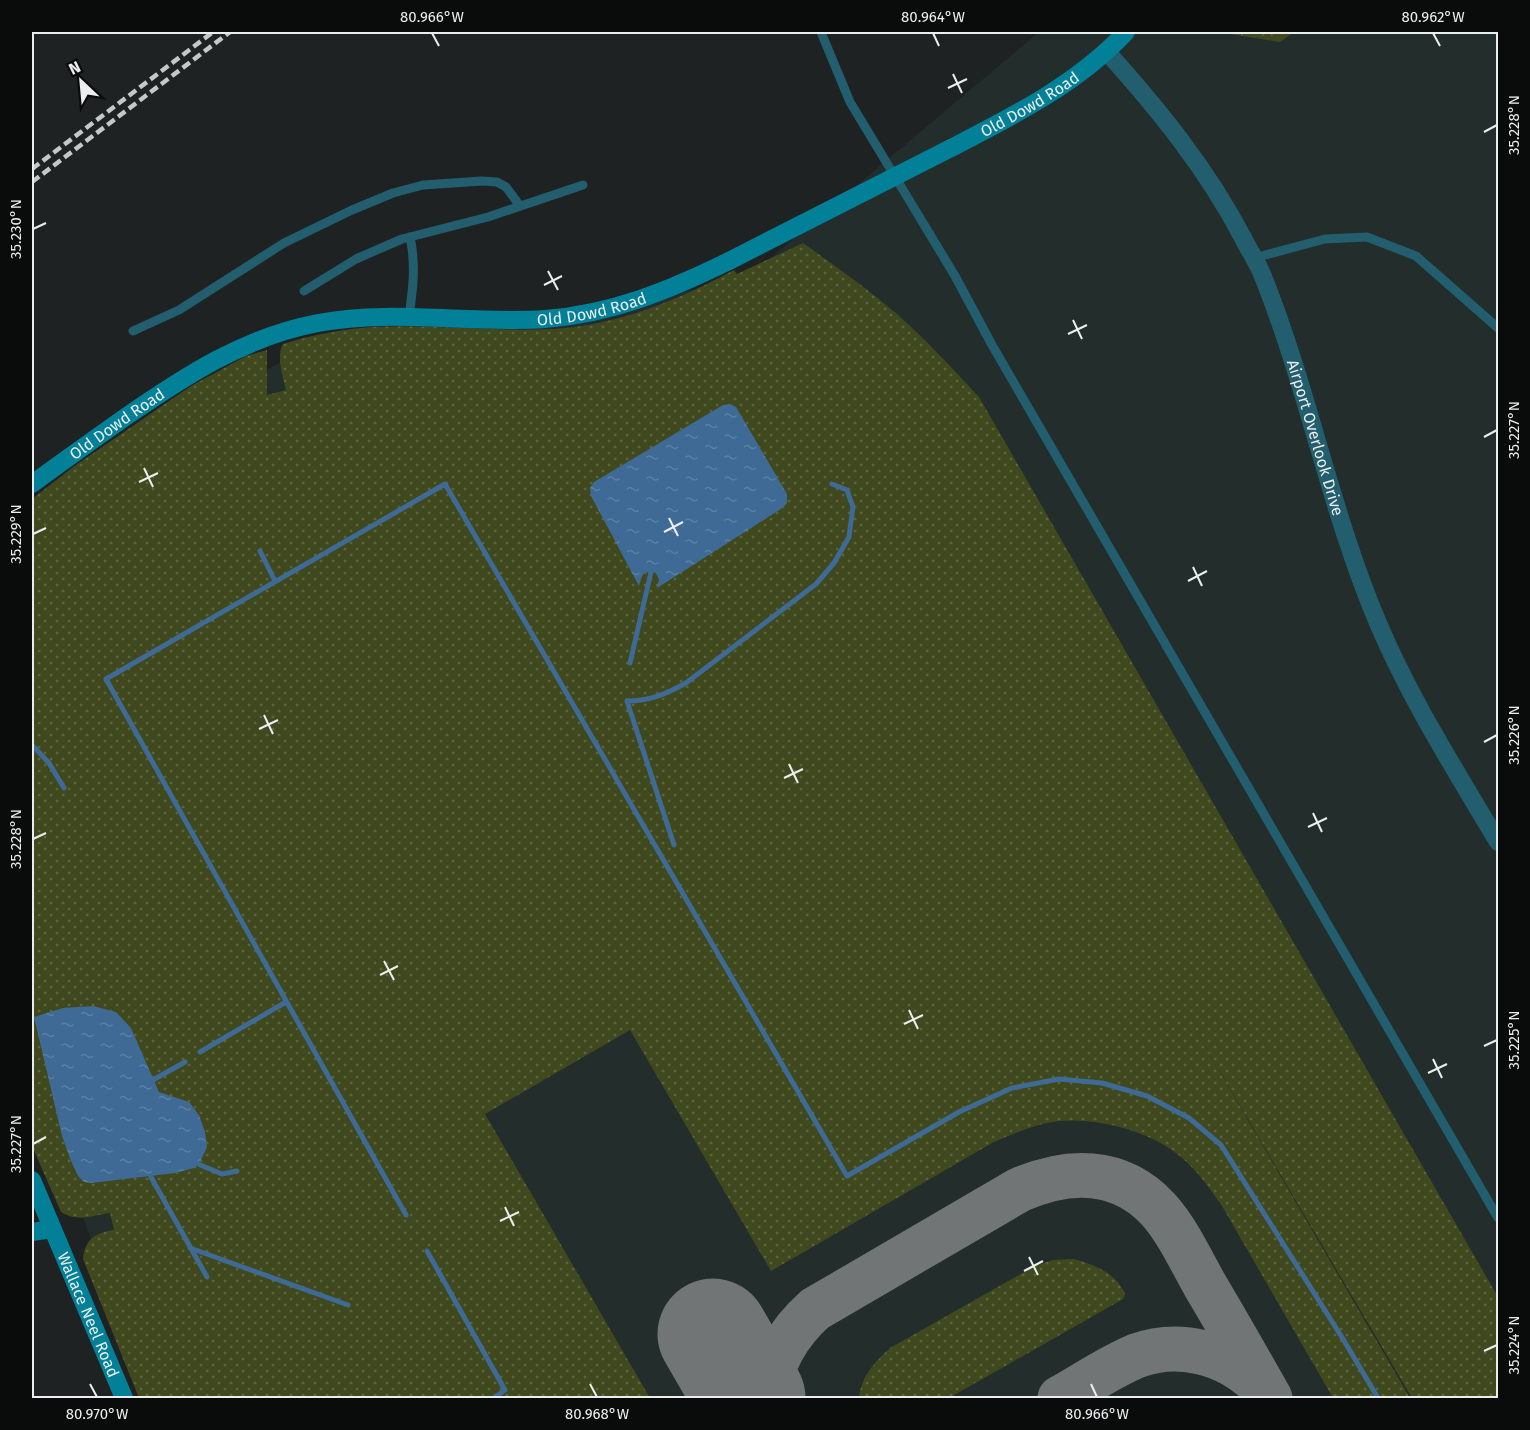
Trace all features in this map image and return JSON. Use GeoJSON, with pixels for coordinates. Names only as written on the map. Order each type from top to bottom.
{"type":"FeatureCollection","features":[{"type":"Feature","properties":{"kind":"street","name":"Old Dowd Road"},"geometry":{"type":"LineString","coordinates":[[32,484],[170,386],[231,351],[273,334],[316,323],[355,317],[512,319],[577,315],[645,299],[687,282],[1035,104],[1087,69],[1126,32]]}},
{"type":"Feature","properties":{"kind":"street","name":"Airport Overlook Drive"},"geometry":{"type":"LineString","coordinates":[[1107,52],[1153,103],[1192,154],[1225,203],[1261,272],[1284,333],[1353,556],[1378,623],[1407,683],[1498,842]]}},
{"type":"Feature","properties":{"kind":"street"},"geometry":{"type":"LineString","coordinates":[[32,1180],[52,1229],[32,1232]]}},
{"type":"Feature","properties":{"kind":"street","name":"Wallace Neel Road"},"geometry":{"type":"LineString","coordinates":[[52,1229],[124,1398]]}},
{"type":"Feature","properties":{"kind":"lane"},"geometry":{"type":"LineString","coordinates":[[821,32],[850,102],[955,276],[992,345],[1498,1218]]}},
{"type":"Feature","properties":{"kind":"lane"},"geometry":{"type":"LineString","coordinates":[[133,332],[179,310],[284,243],[393,193],[423,185],[497,182],[506,187],[520,206]]}},
{"type":"Feature","properties":{"kind":"lane"},"geometry":{"type":"LineString","coordinates":[[304,291],[356,260],[410,237],[488,217],[583,185]]}},
{"type":"Feature","properties":{"kind":"lane"},"geometry":{"type":"LineString","coordinates":[[409,316],[414,276],[414,255],[410,237]]}},
{"type":"Feature","properties":{"kind":"lane"},"geometry":{"type":"LineString","coordinates":[[1254,258],[1325,239],[1367,237],[1416,256],[1498,328]]}},
{"type":"Feature","properties":{"kind":"shaded area"},"geometry":{"type":"Polygon","coordinates":[[[1039,32],[1498,32],[1498,1398],[153,1398],[32,1086],[32,521],[37,513],[293,354],[742,282],[1039,32]]]}},
{"type":"Feature","properties":{"kind":"green space"},"geometry":{"type":"Polygon","coordinates":[[[1219,32],[1294,32],[1280,42],[1219,32]]]}},
{"type":"Feature","properties":{"kind":"green space"},"geometry":{"type":"Polygon","coordinates":[[[803,243],[898,315],[979,397],[1498,1297],[1498,1398],[1412,1398],[1189,1019],[1410,1398],[1333,1398],[1222,1206],[1198,1174],[1181,1157],[1153,1139],[1136,1132],[1099,1123],[1063,1121],[1047,1123],[992,1143],[771,1271],[630,1030],[485,1114],[650,1398],[139,1398],[83,1259],[86,1246],[92,1238],[114,1230],[110,1213],[80,1218],[61,1212],[32,1146],[32,499],[73,467],[191,386],[246,356],[267,350],[267,395],[286,390],[280,354],[283,344],[316,335],[372,327],[418,326],[531,330],[578,327],[625,316],[670,301],[734,270],[737,274],[803,243]]]}},
{"type":"Feature","properties":{"kind":"green space"},"geometry":{"type":"Polygon","coordinates":[[[1073,1259],[1110,1275],[1125,1294],[1123,1299],[949,1398],[859,1398],[866,1376],[890,1348],[1035,1266],[1053,1260],[1073,1259]]]}},
{"type":"Feature","properties":{"kind":"water"},"geometry":{"type":"Polygon","coordinates":[[[730,404],[736,407],[787,494],[787,503],[657,588],[659,580],[656,573],[645,572],[639,586],[591,496],[590,488],[594,482],[723,405],[730,404]]]}},
{"type":"Feature","properties":{"kind":"water"},"geometry":{"type":"Polygon","coordinates":[[[93,1006],[116,1012],[131,1028],[159,1092],[189,1102],[199,1115],[207,1147],[194,1168],[175,1173],[91,1183],[84,1182],[78,1176],[62,1136],[34,1017],[63,1008],[93,1006]]]}},
{"type":"Feature","properties":{"kind":"waterway"},"geometry":{"type":"LineString","coordinates":[[406,1215],[106,679],[445,484],[847,1176],[959,1112],[1012,1088],[1059,1079],[1102,1083],[1147,1096],[1189,1118],[1221,1145],[1378,1398]]}},
{"type":"Feature","properties":{"kind":"waterway"},"geometry":{"type":"LineString","coordinates":[[674,845],[627,701],[658,696],[686,683],[816,584],[834,563],[849,537],[853,507],[847,490],[832,484]]}},
{"type":"Feature","properties":{"kind":"waterway"},"geometry":{"type":"LineString","coordinates":[[260,551],[275,581]]}},
{"type":"Feature","properties":{"kind":"waterway"},"geometry":{"type":"LineString","coordinates":[[630,663],[651,572]]}},
{"type":"Feature","properties":{"kind":"waterway"},"geometry":{"type":"LineString","coordinates":[[32,745],[49,763],[64,788]]}},
{"type":"Feature","properties":{"kind":"waterway"},"geometry":{"type":"LineString","coordinates":[[200,1052],[286,1002]]}},
{"type":"Feature","properties":{"kind":"waterway"},"geometry":{"type":"LineString","coordinates":[[153,1080],[185,1062]]}},
{"type":"Feature","properties":{"kind":"waterway"},"geometry":{"type":"LineString","coordinates":[[198,1164],[222,1174],[237,1171]]}},
{"type":"Feature","properties":{"kind":"waterway"},"geometry":{"type":"LineString","coordinates":[[151,1177],[207,1277]]}},
{"type":"Feature","properties":{"kind":"waterway"},"geometry":{"type":"LineString","coordinates":[[190,1248],[348,1305]]}},
{"type":"Feature","properties":{"kind":"waterway"},"geometry":{"type":"LineString","coordinates":[[427,1251],[505,1390],[494,1398]]}},
{"type":"Feature","properties":{"kind":"taxiway"},"geometry":{"type":"LineString","coordinates":[[767,1398],[772,1373],[782,1349],[805,1318],[815,1309],[1019,1190],[1055,1178],[1074,1176],[1110,1179],[1127,1185],[1143,1195],[1158,1209],[1178,1236],[1270,1398]]}},
{"type":"Feature","properties":{"kind":"taxiway"},"geometry":{"type":"LineString","coordinates":[[1060,1398],[1136,1356],[1169,1349],[1202,1352],[1218,1357],[1246,1373],[1259,1384]]}},
{"type":"Feature","properties":{"kind":"runway"},"geometry":{"type":"LineString","coordinates":[[713,1334],[750,1398]]}},
{"type":"Feature","properties":{"kind":"railway"},"geometry":{"type":"LineString","coordinates":[[32,169],[213,32]]}},
{"type":"Feature","properties":{"kind":"railway"},"geometry":{"type":"LineString","coordinates":[[32,182],[230,32]]}}]}
